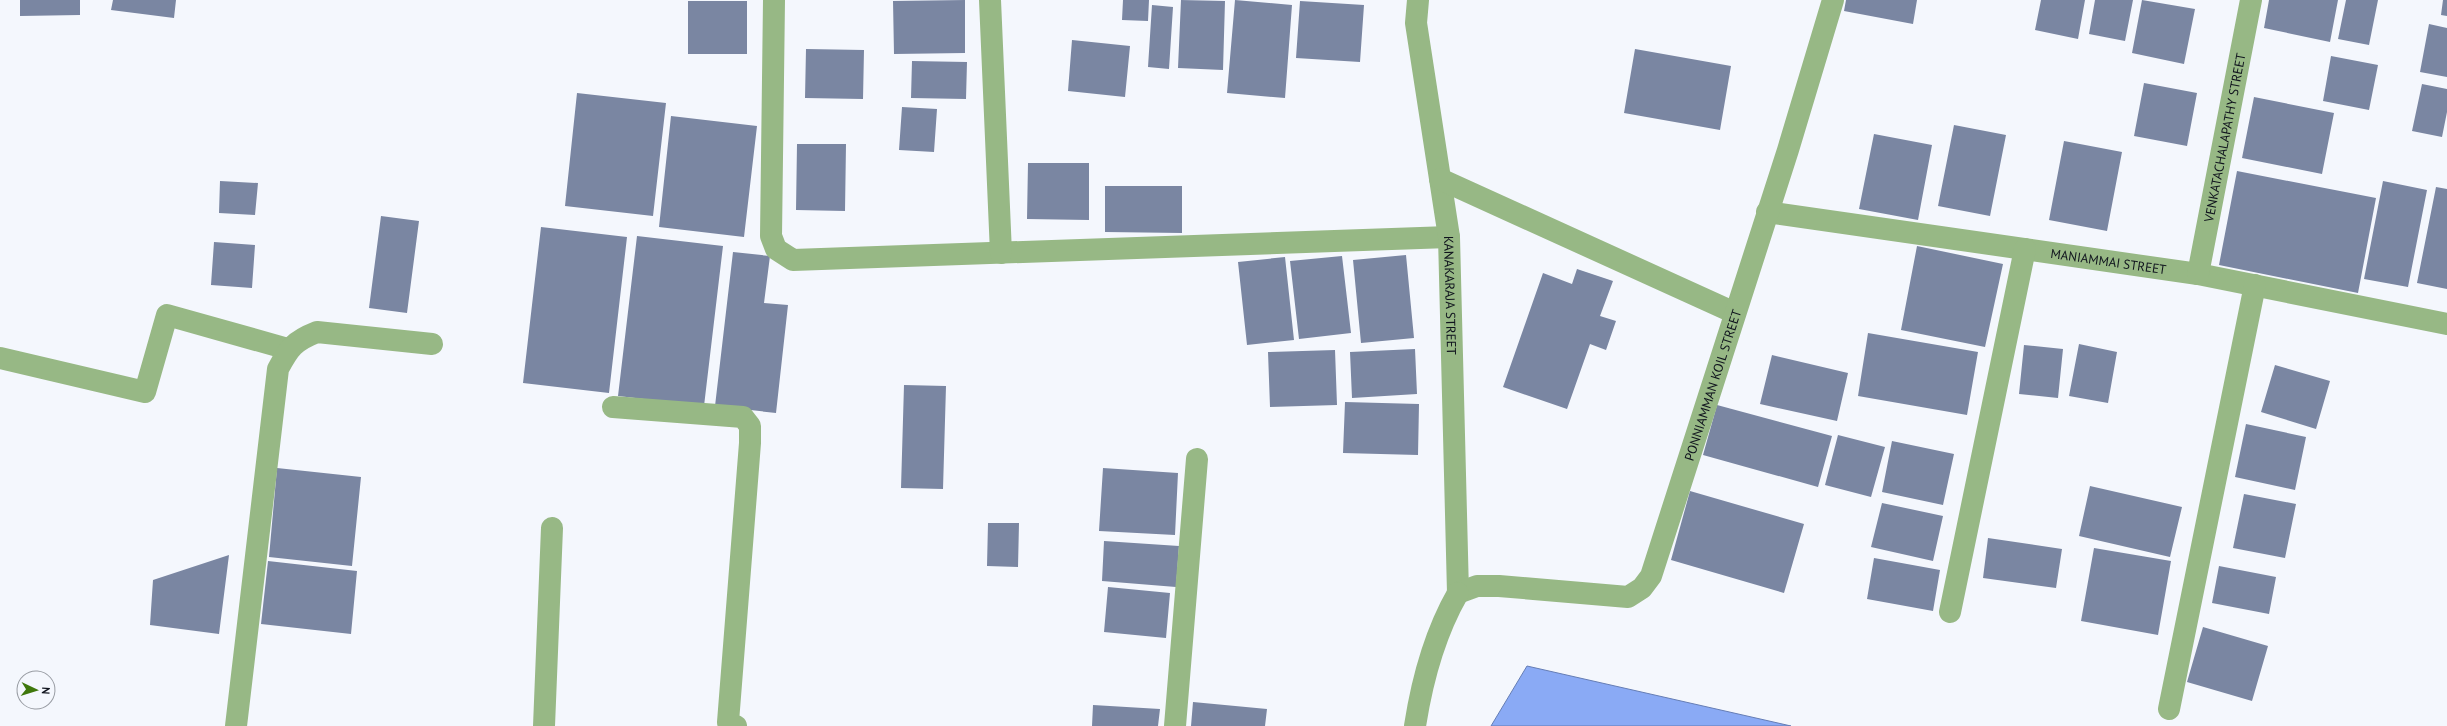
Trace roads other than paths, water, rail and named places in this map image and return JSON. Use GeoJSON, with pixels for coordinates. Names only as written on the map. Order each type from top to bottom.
{"type":"FeatureCollection","features":[{"type":"Feature","properties":{"kind":"street"},"geometry":{"type":"LineString","coordinates":[[774,0],[771,236],[776,249],[793,260],[1175,245],[1449,237]]}},
{"type":"Feature","properties":{"kind":"street"},"geometry":{"type":"LineString","coordinates":[[990,0],[1001,253]]}},
{"type":"Feature","properties":{"kind":"street","name":"KANAKARAJA STREET"},"geometry":{"type":"LineString","coordinates":[[1418,0],[1416,23],[1449,237],[1458,594]]}},
{"type":"Feature","properties":{"kind":"street","name":"PONNIAMMAN KOIL STREET"},"geometry":{"type":"LineString","coordinates":[[1458,594],[1478,586],[1499,586],[1628,597],[1642,588],[1651,576],[1833,0]]}},
{"type":"Feature","properties":{"kind":"street","name":"VENKATACHALAPATHY STREET"},"geometry":{"type":"LineString","coordinates":[[2198,274],[2251,0]]}},
{"type":"Feature","properties":{"kind":"street"},"geometry":{"type":"LineString","coordinates":[[1440,180],[1735,313]]}},
{"type":"Feature","properties":{"kind":"street","name":"MANIAMMAI STREET"},"geometry":{"type":"LineString","coordinates":[[1767,212],[2198,274],[2447,324]]}},
{"type":"Feature","properties":{"kind":"street"},"geometry":{"type":"LineString","coordinates":[[1950,612],[2025,249]]}},
{"type":"Feature","properties":{"kind":"street"},"geometry":{"type":"LineString","coordinates":[[2169,709],[2255,285]]}},
{"type":"Feature","properties":{"kind":"street"},"geometry":{"type":"LineString","coordinates":[[0,358],[145,392],[167,315],[288,350]]}},
{"type":"Feature","properties":{"kind":"street"},"geometry":{"type":"LineString","coordinates":[[236,726],[278,369],[288,350],[301,338],[317,332],[432,344]]}},
{"type":"Feature","properties":{"kind":"street"},"geometry":{"type":"LineString","coordinates":[[613,407],[743,417],[750,426],[750,443],[728,722],[736,726]]}},
{"type":"Feature","properties":{"kind":"street"},"geometry":{"type":"LineString","coordinates":[[1175,726],[1197,459]]}},
{"type":"Feature","properties":{"kind":"street"},"geometry":{"type":"LineString","coordinates":[[544,726],[552,528]]}},
{"type":"Feature","properties":{"kind":"street"},"geometry":{"type":"LineString","coordinates":[[1415,726],[1443,619],[1458,594]]}},
{"type":"Feature","properties":{"kind":"water"},"geometry":{"type":"Polygon","coordinates":[[[1527,666],[1791,726],[1491,726],[1527,666]]]}}]}
